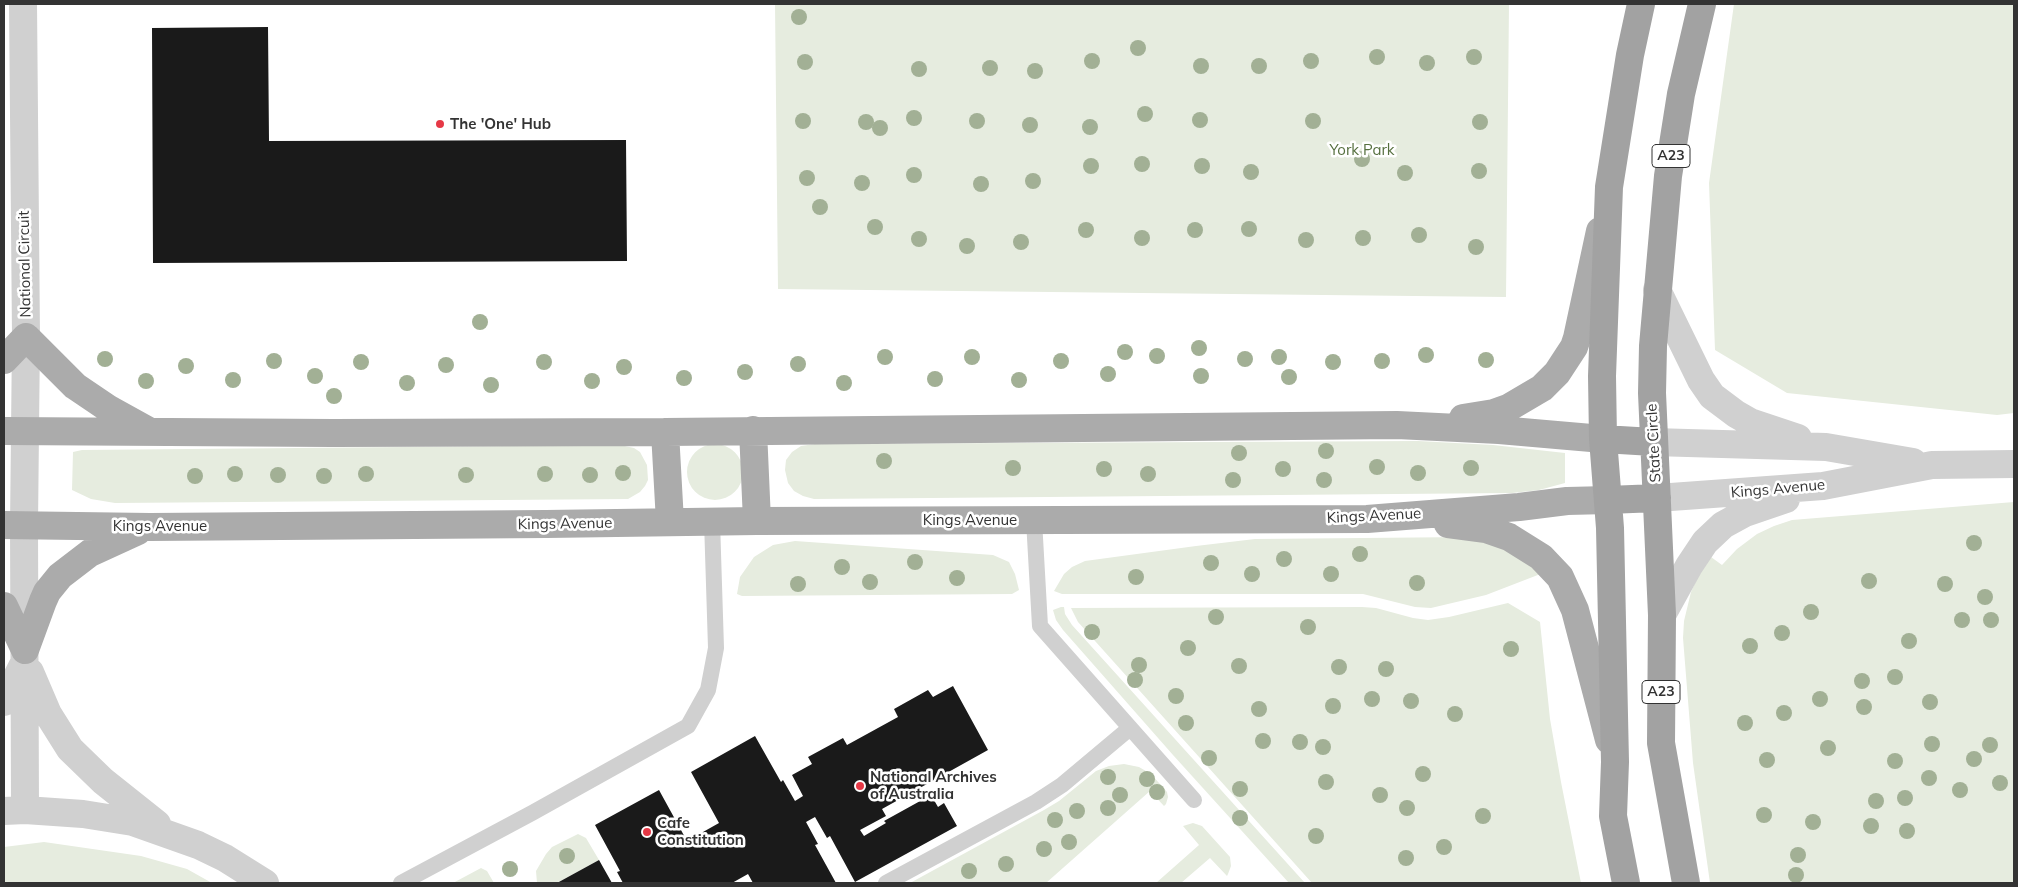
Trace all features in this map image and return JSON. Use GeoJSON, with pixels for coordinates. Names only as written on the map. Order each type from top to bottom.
{"type":"FeatureCollection","features":[{"type":"Feature","properties":{"kind":"highway"},"geometry":{"type":"LineString","coordinates":[[1626,883],[1613,816],[1615,762],[1602,356],[1609,187],[1620,109],[1641,4]]}},
{"type":"Feature","properties":{"kind":"highway","name":"State Circle"},"geometry":{"type":"LineString","coordinates":[[1686,883],[1661,743],[1662,614],[1653,442],[1652,374],[1657,290],[1668,176],[1681,94],[1702,4]]}},
{"type":"Feature","properties":{"kind":"highway","name":"Kings Avenue"},"geometry":{"type":"LineString","coordinates":[[1604,439],[1653,442]]}},
{"type":"Feature","properties":{"kind":"highway","name":"Kings Avenue"},"geometry":{"type":"LineString","coordinates":[[1608,500],[1657,498]]}},
{"type":"Feature","properties":{"kind":"main road"},"geometry":{"type":"LineString","coordinates":[[1397,425],[1478,416],[1501,410],[1532,395],[1557,373],[1578,338],[1609,187]]}},
{"type":"Feature","properties":{"kind":"main road"},"geometry":{"type":"LineString","coordinates":[[4,360],[26,337],[75,386],[150,432]]}},
{"type":"Feature","properties":{"kind":"main road","name":"Kings Avenue"},"geometry":{"type":"LineString","coordinates":[[15,431],[665,432],[1397,425],[1499,430],[1604,439]]}},
{"type":"Feature","properties":{"kind":"main road"},"geometry":{"type":"LineString","coordinates":[[754,430],[757,521]]}},
{"type":"Feature","properties":{"kind":"main road"},"geometry":{"type":"LineString","coordinates":[[665,432],[670,522]]}},
{"type":"Feature","properties":{"kind":"main road","name":"Kings Avenue"},"geometry":{"type":"LineString","coordinates":[[14,525],[150,526],[712,521],[1366,519],[1519,507],[1568,501],[1608,500]]}},
{"type":"Feature","properties":{"kind":"main road"},"geometry":{"type":"LineString","coordinates":[[1366,519],[1442,523],[1486,529],[1519,542],[1551,567],[1560,577],[1573,604],[1615,762]]}},
{"type":"Feature","properties":{"kind":"main road"},"geometry":{"type":"LineString","coordinates":[[25,656],[43,601],[47,592],[60,576],[97,548],[150,526]]}},
{"type":"Feature","properties":{"kind":"main road"},"geometry":{"type":"LineString","coordinates":[[4,606],[25,656]]}},
{"type":"Feature","properties":{"kind":"street","name":"National Circuit"},"geometry":{"type":"LineString","coordinates":[[14,810],[25,656],[14,525],[15,431],[26,337],[23,4]]}},
{"type":"Feature","properties":{"kind":"street"},"geometry":{"type":"LineString","coordinates":[[1657,290],[1700,380],[1712,396],[1750,422],[1826,447]]}},
{"type":"Feature","properties":{"kind":"street","name":"Kings Avenue"},"geometry":{"type":"LineString","coordinates":[[1653,442],[1826,447],[1932,465]]}},
{"type":"Feature","properties":{"kind":"street","name":"Kings Avenue"},"geometry":{"type":"LineString","coordinates":[[1657,498],[1823,486],[1932,465],[2014,464]]}},
{"type":"Feature","properties":{"kind":"street"},"geometry":{"type":"LineString","coordinates":[[1662,614],[1689,566],[1706,542],[1723,526],[1745,513],[1823,486]]}},
{"type":"Feature","properties":{"kind":"street"},"geometry":{"type":"LineString","coordinates":[[4,702],[25,656]]}},
{"type":"Feature","properties":{"kind":"street"},"geometry":{"type":"LineString","coordinates":[[25,656],[48,714],[70,749],[103,780],[170,834]]}},
{"type":"Feature","properties":{"kind":"street"},"geometry":{"type":"LineString","coordinates":[[14,810],[115,818],[170,834],[225,858],[265,883]]}},
{"type":"Feature","properties":{"kind":"lane"},"geometry":{"type":"LineString","coordinates":[[1034,520],[1040,626],[1194,800]]}},
{"type":"Feature","properties":{"kind":"lane"},"geometry":{"type":"LineString","coordinates":[[401,883],[688,726],[708,690],[716,648],[712,521]]}},
{"type":"Feature","properties":{"kind":"lane"},"geometry":{"type":"LineString","coordinates":[[886,883],[1036,802],[1062,785],[1130,728]]}},
{"type":"Feature","properties":{"kind":"green space","name":"York Park"},"geometry":{"type":"Polygon","coordinates":[[[775,4],[1509,4],[1506,297],[778,289],[775,4]]]}},
{"type":"Feature","properties":{"kind":"green space"},"geometry":{"type":"Polygon","coordinates":[[[1734,4],[2014,4],[2014,413],[1997,415],[1787,393],[1715,350],[1709,183],[1734,4]]]}},
{"type":"Feature","properties":{"kind":"green space"},"geometry":{"type":"Polygon","coordinates":[[[1418,441],[1493,445],[1565,453],[1565,483],[1539,490],[1512,493],[814,499],[794,491],[788,483],[785,470],[786,460],[792,452],[801,446],[815,444],[1418,441]]]}},
{"type":"Feature","properties":{"kind":"green space"},"geometry":{"type":"Polygon","coordinates":[[[715,444],[726,446],[735,452],[741,461],[743,472],[741,483],[735,492],[726,498],[715,500],[704,498],[695,492],[689,483],[687,472],[689,461],[695,452],[704,446],[715,444]]]}},
{"type":"Feature","properties":{"kind":"green space"},"geometry":{"type":"Polygon","coordinates":[[[620,445],[634,448],[640,452],[647,465],[648,480],[645,486],[640,492],[628,499],[115,503],[91,499],[72,490],[73,452],[82,450],[620,445]]]}},
{"type":"Feature","properties":{"kind":"green space"},"geometry":{"type":"Polygon","coordinates":[[[2014,502],[2014,883],[1710,883],[1693,763],[1683,638],[1684,621],[1691,592],[1699,574],[1711,557],[1722,565],[1737,549],[1757,534],[1792,520],[2014,502]]]}},
{"type":"Feature","properties":{"kind":"green space"},"geometry":{"type":"Polygon","coordinates":[[[1469,537],[1492,541],[1543,573],[1486,595],[1431,608],[1415,607],[1363,594],[1062,594],[1054,591],[1064,574],[1072,567],[1085,561],[1196,546],[1255,539],[1469,537]]]}},
{"type":"Feature","properties":{"kind":"green space"},"geometry":{"type":"Polygon","coordinates":[[[795,541],[993,555],[1009,562],[1015,574],[1019,590],[1012,594],[742,596],[737,594],[740,577],[754,557],[773,545],[795,541]]]}},
{"type":"Feature","properties":{"kind":"green space"},"geometry":{"type":"Polygon","coordinates":[[[1508,603],[1540,622],[1550,719],[1581,883],[1312,883],[1078,622],[1071,608],[1362,607],[1376,608],[1428,620],[1508,603]]]}},
{"type":"Feature","properties":{"kind":"green space"},"geometry":{"type":"Polygon","coordinates":[[[1064,607],[1065,614],[1072,625],[1305,883],[1289,883],[1173,755],[1063,630],[1056,620],[1053,610],[1064,607]]]}},
{"type":"Feature","properties":{"kind":"green space"},"geometry":{"type":"Polygon","coordinates":[[[1124,764],[1139,767],[1151,774],[1167,792],[1166,804],[1164,806],[1150,791],[1046,883],[910,883],[1059,801],[1096,771],[1109,766],[1124,764]]]}},
{"type":"Feature","properties":{"kind":"green space"},"geometry":{"type":"Polygon","coordinates":[[[1193,823],[1202,826],[1230,857],[1231,866],[1227,876],[1210,858],[1181,883],[1156,883],[1199,845],[1183,826],[1193,823]]]}},
{"type":"Feature","properties":{"kind":"green space"},"geometry":{"type":"Polygon","coordinates":[[[578,834],[586,838],[599,860],[557,883],[537,883],[536,871],[546,854],[552,847],[578,834]]]}},
{"type":"Feature","properties":{"kind":"green space"},"geometry":{"type":"Polygon","coordinates":[[[44,842],[141,856],[187,869],[212,883],[4,883],[4,847],[44,842]]]}},
{"type":"Feature","properties":{"kind":"green space"},"geometry":{"type":"Polygon","coordinates":[[[481,868],[487,871],[494,883],[453,883],[481,868]]]}},
{"type":"Feature","properties":{"kind":"building"},"geometry":{"type":"Polygon","coordinates":[[[268,27],[269,141],[626,140],[627,261],[153,263],[152,28],[268,27]]]}},
{"type":"Feature","properties":{"kind":"building","name":"National Archives of Australia"},"geometry":{"type":"Polygon","coordinates":[[[953,686],[988,750],[882,809],[886,816],[860,830],[864,836],[886,823],[884,821],[931,795],[938,807],[944,803],[957,826],[855,882],[830,836],[827,838],[815,817],[806,822],[818,844],[815,845],[836,883],[753,883],[748,874],[732,883],[623,883],[617,872],[620,871],[595,825],[659,790],[687,841],[719,823],[691,772],[755,736],[781,782],[783,780],[795,801],[803,796],[792,775],[812,764],[808,757],[843,738],[847,745],[898,717],[894,709],[928,690],[933,697],[953,686]]]}},
{"type":"Feature","properties":{"kind":"building"},"geometry":{"type":"Polygon","coordinates":[[[599,860],[612,883],[557,883],[599,860]]]}},
{"type":"Feature","properties":{"kind":"place","name":"The 'One' Hub"},"geometry":{"type":"Point","coordinates":[440,124]}},
{"type":"Feature","properties":{"kind":"place","name":"National Archives of Australia"},"geometry":{"type":"Point","coordinates":[860,786]}},
{"type":"Feature","properties":{"kind":"place","name":"Cafe Constitution"},"geometry":{"type":"Point","coordinates":[647,832]}}]}
